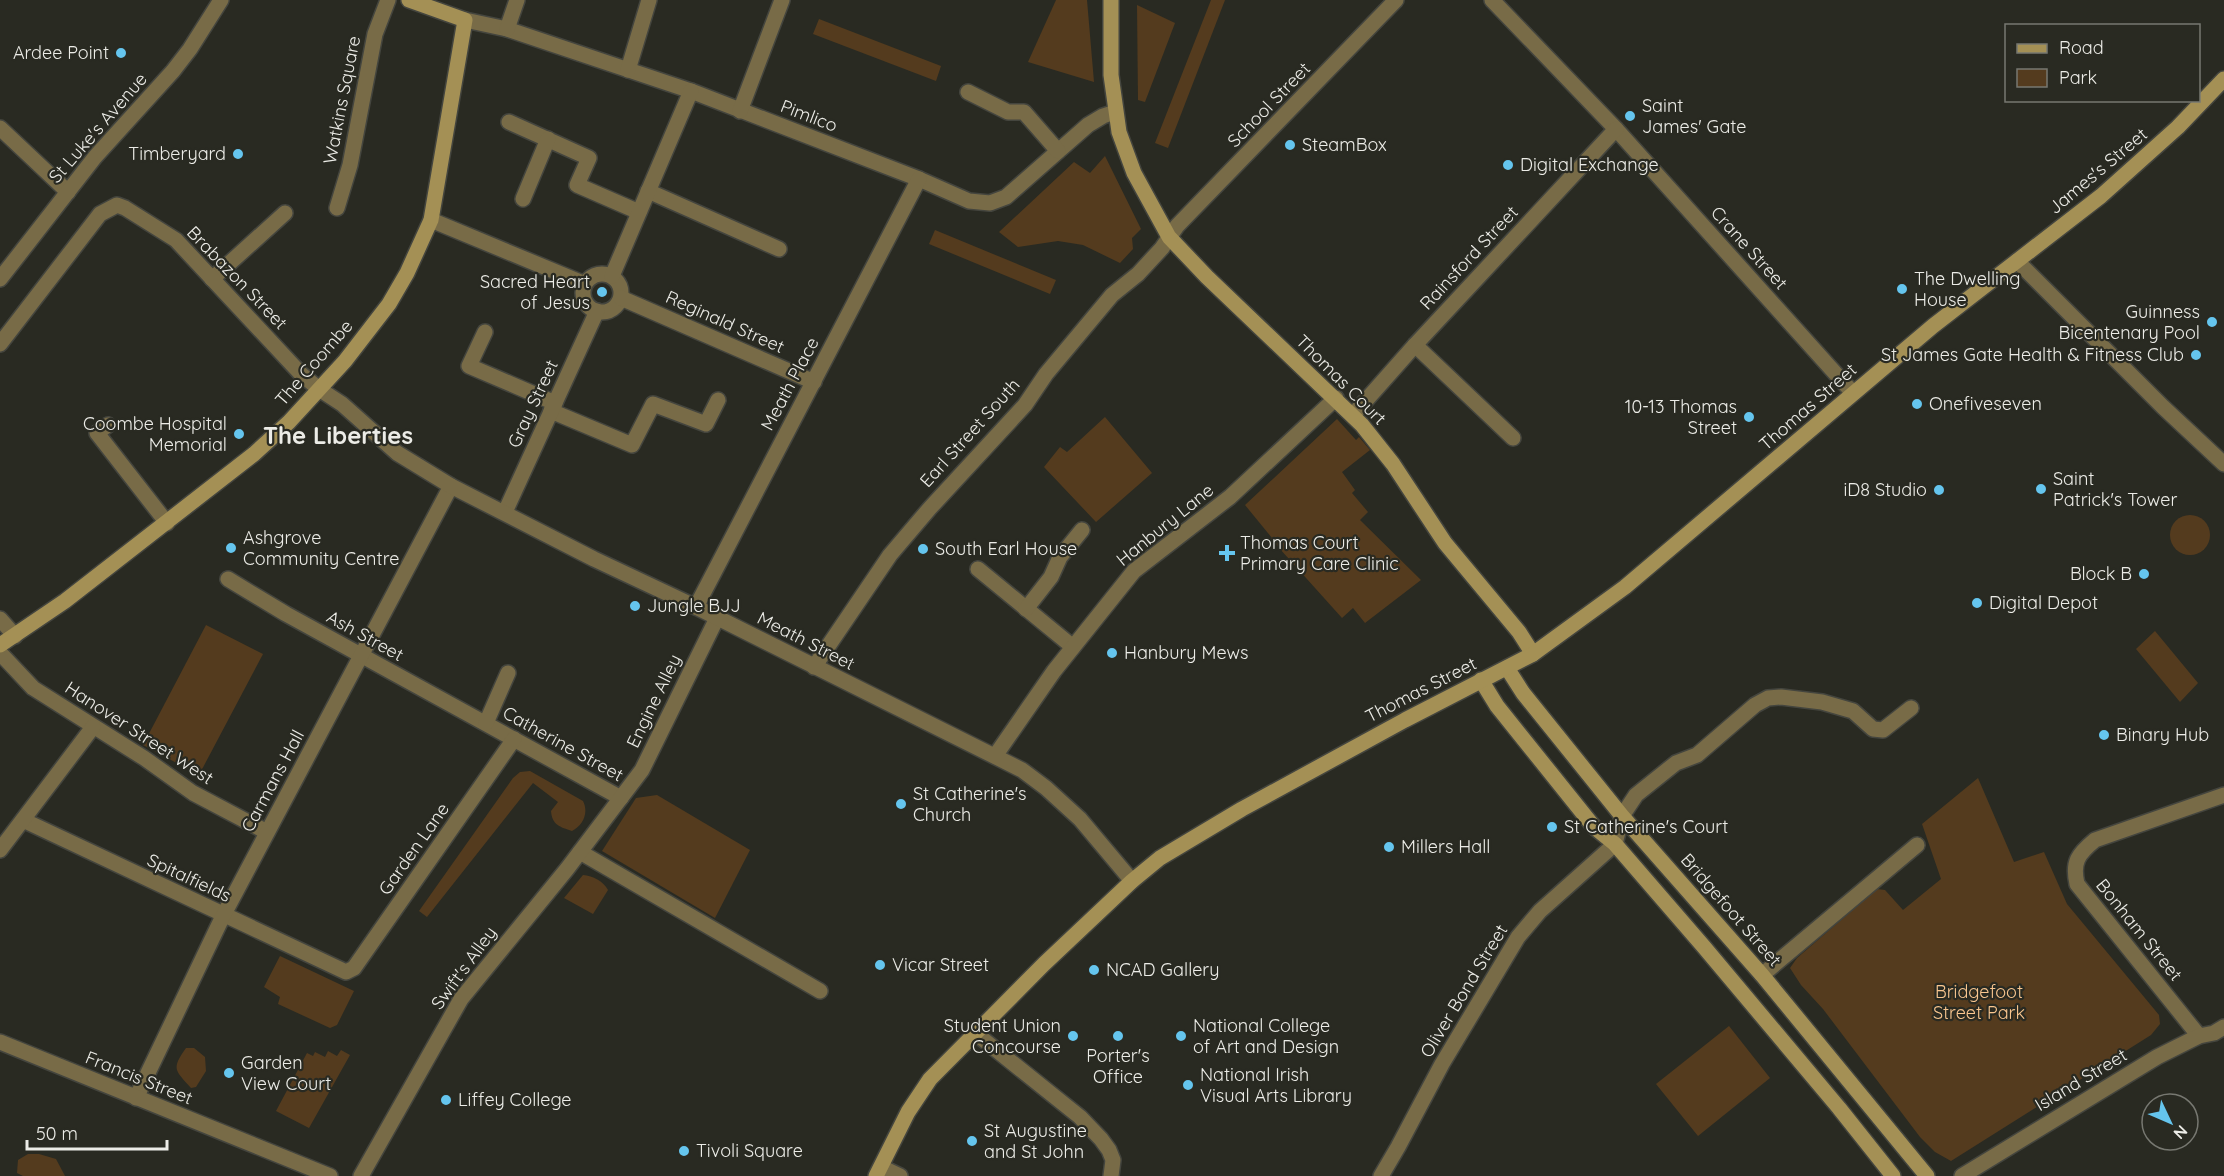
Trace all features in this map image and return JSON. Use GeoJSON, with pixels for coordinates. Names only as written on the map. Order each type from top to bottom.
{"type":"FeatureCollection","features":[{"type":"Feature","properties":{"kind":"main road"},"geometry":{"type":"LineString","coordinates":[[409,0],[465,20]]}},
{"type":"Feature","properties":{"kind":"main road","name":"Thomas Court"},"geometry":{"type":"LineString","coordinates":[[1112,0],[1111,75],[1119,132],[1134,173],[1169,237],[1353,415],[1394,464],[1445,543],[1519,632],[1533,654]]}},
{"type":"Feature","properties":{"kind":"main road","name":"The Coombe"},"geometry":{"type":"LineString","coordinates":[[0,645],[65,601],[254,454],[289,422],[345,361],[389,304],[407,273],[431,220],[465,20]]}},
{"type":"Feature","properties":{"kind":"main road","name":"James's Street"},"geometry":{"type":"LineString","coordinates":[[2017,261],[2101,196],[2178,127],[2224,79]]}},
{"type":"Feature","properties":{"kind":"main road","name":"Thomas Street"},"geometry":{"type":"LineString","coordinates":[[878,1171],[919,1092],[974,1032],[1132,881],[1160,858],[1251,804],[1533,654],[1652,566],[1853,393],[1976,291],[2017,261]]}},
{"type":"Feature","properties":{"kind":"main road","name":"Bridgefoot Street"},"geometry":{"type":"LineString","coordinates":[[1507,668],[1523,693],[1622,816],[1762,975],[1927,1176]]}},
{"type":"Feature","properties":{"kind":"main road"},"geometry":{"type":"LineString","coordinates":[[1481,680],[1497,706],[1594,827],[1615,844],[1833,1101],[1893,1176]]}},
{"type":"Feature","properties":{"kind":"street","name":"St Luke's Avenue"},"geometry":{"type":"LineString","coordinates":[[0,279],[94,157],[173,71],[221,0]]}},
{"type":"Feature","properties":{"kind":"street","name":"Watkins Square"},"geometry":{"type":"LineString","coordinates":[[337,208],[350,165],[375,34],[388,0]]}},
{"type":"Feature","properties":{"kind":"street"},"geometry":{"type":"LineString","coordinates":[[507,29],[517,0]]}},
{"type":"Feature","properties":{"kind":"street"},"geometry":{"type":"LineString","coordinates":[[628,70],[649,0]]}},
{"type":"Feature","properties":{"kind":"street"},"geometry":{"type":"LineString","coordinates":[[740,111],[782,0]]}},
{"type":"Feature","properties":{"kind":"street","name":"School Street"},"geometry":{"type":"LineString","coordinates":[[1169,237],[1177,226],[1396,0]]}},
{"type":"Feature","properties":{"kind":"street","name":"Crane Street"},"geometry":{"type":"LineString","coordinates":[[1492,0],[1616,129],[1853,393]]}},
{"type":"Feature","properties":{"kind":"street","name":"Pimlico"},"geometry":{"type":"LineString","coordinates":[[465,20],[507,29],[690,91],[920,179],[969,201],[990,203],[1006,197],[1088,125],[1115,112]]}},
{"type":"Feature","properties":{"kind":"street"},"geometry":{"type":"LineString","coordinates":[[612,276],[690,91]]}},
{"type":"Feature","properties":{"kind":"street"},"geometry":{"type":"LineString","coordinates":[[968,92],[1008,112],[1024,112],[1058,151]]}},
{"type":"Feature","properties":{"kind":"street"},"geometry":{"type":"LineString","coordinates":[[509,122],[589,158],[578,184],[639,212]]}},
{"type":"Feature","properties":{"kind":"street"},"geometry":{"type":"LineString","coordinates":[[0,128],[68,192]]}},
{"type":"Feature","properties":{"kind":"street","name":"Rainsford Street"},"geometry":{"type":"LineString","coordinates":[[1353,415],[1414,345],[1616,129]]}},
{"type":"Feature","properties":{"kind":"street"},"geometry":{"type":"LineString","coordinates":[[523,199],[548,140]]}},
{"type":"Feature","properties":{"kind":"street","name":"Meath Place"},"geometry":{"type":"LineString","coordinates":[[696,607],[920,179]]}},
{"type":"Feature","properties":{"kind":"street"},"geometry":{"type":"LineString","coordinates":[[648,191],[779,249]]}},
{"type":"Feature","properties":{"kind":"street","name":"Brabazon Street"},"geometry":{"type":"LineString","coordinates":[[0,344],[100,214],[117,205],[125,207],[176,240],[301,374],[319,389]]}},
{"type":"Feature","properties":{"kind":"street"},"geometry":{"type":"LineString","coordinates":[[212,279],[285,213]]}},
{"type":"Feature","properties":{"kind":"street"},"geometry":{"type":"LineString","coordinates":[[431,220],[585,284]]}},
{"type":"Feature","properties":{"kind":"street","name":"Earl Street South"},"geometry":{"type":"LineString","coordinates":[[814,668],[890,555],[1025,405],[1046,374],[1113,295],[1138,274],[1169,237]]}},
{"type":"Feature","properties":{"kind":"street"},"geometry":{"type":"LineString","coordinates":[[2017,261],[2224,465]]}},
{"type":"Feature","properties":{"kind":"street"},"geometry":{"type":"LineString","coordinates":[[606,273],[620,285],[621,298],[614,308],[603,312],[597,311],[584,301],[585,284],[594,275],[606,273]]}},
{"type":"Feature","properties":{"kind":"street","name":"Reginald Street"},"geometry":{"type":"LineString","coordinates":[[621,298],[814,382]]}},
{"type":"Feature","properties":{"kind":"street","name":"Gray Street"},"geometry":{"type":"LineString","coordinates":[[505,512],[597,311]]}},
{"type":"Feature","properties":{"kind":"street"},"geometry":{"type":"LineString","coordinates":[[485,332],[469,366],[632,445],[652,404],[706,424],[718,400]]}},
{"type":"Feature","properties":{"kind":"street"},"geometry":{"type":"LineString","coordinates":[[1414,345],[1513,438]]}},
{"type":"Feature","properties":{"kind":"street","name":"Meath Street"},"geometry":{"type":"LineString","coordinates":[[319,389],[342,404],[397,453],[452,486],[594,559],[696,607],[1022,770],[1080,819],[1132,881]]}},
{"type":"Feature","properties":{"kind":"street","name":"Hanbury Lane"},"geometry":{"type":"LineString","coordinates":[[995,756],[1073,648],[1134,571],[1230,497],[1336,399]]}},
{"type":"Feature","properties":{"kind":"street"},"geometry":{"type":"LineString","coordinates":[[108,425],[97,433],[167,523]]}},
{"type":"Feature","properties":{"kind":"street","name":"Carmans Hall"},"geometry":{"type":"LineString","coordinates":[[136,1098],[223,916],[452,486]]}},
{"type":"Feature","properties":{"kind":"street"},"geometry":{"type":"LineString","coordinates":[[1026,609],[1051,578],[1060,557],[1082,530]]}},
{"type":"Feature","properties":{"kind":"street"},"geometry":{"type":"LineString","coordinates":[[978,569],[1073,648]]}},
{"type":"Feature","properties":{"kind":"street","name":"Ash Street"},"geometry":{"type":"LineString","coordinates":[[228,579],[362,657],[486,723]]}},
{"type":"Feature","properties":{"kind":"street","name":"Engine Alley"},"geometry":{"type":"LineString","coordinates":[[621,798],[642,770],[717,618]]}},
{"type":"Feature","properties":{"kind":"street"},"geometry":{"type":"LineString","coordinates":[[0,619],[15,636]]}},
{"type":"Feature","properties":{"kind":"street","name":"Hanover Street West"},"geometry":{"type":"LineString","coordinates":[[0,653],[33,688],[144,758],[193,793],[267,832]]}},
{"type":"Feature","properties":{"kind":"street"},"geometry":{"type":"LineString","coordinates":[[486,723],[508,674]]}},
{"type":"Feature","properties":{"kind":"street"},"geometry":{"type":"LineString","coordinates":[[1615,844],[1622,816],[1636,795],[1676,763],[1697,755],[1755,705],[1768,698],[1781,697],[1822,702],[1853,711],[1873,729],[1883,730],[1911,708]]}},
{"type":"Feature","properties":{"kind":"street","name":"Catherine Street"},"geometry":{"type":"LineString","coordinates":[[486,723],[621,798]]}},
{"type":"Feature","properties":{"kind":"street"},"geometry":{"type":"LineString","coordinates":[[0,850],[93,727]]}},
{"type":"Feature","properties":{"kind":"street","name":"Garden Lane"},"geometry":{"type":"LineString","coordinates":[[339,970],[346,972],[354,968],[514,739]]}},
{"type":"Feature","properties":{"kind":"street","name":"Bonham Street"},"geometry":{"type":"LineString","coordinates":[[2199,1036],[2077,884],[2074,870],[2080,853],[2095,840],[2224,795]]}},
{"type":"Feature","properties":{"kind":"street","name":"Swift's Alley"},"geometry":{"type":"LineString","coordinates":[[361,1176],[461,999],[621,798]]}},
{"type":"Feature","properties":{"kind":"street","name":"Spitalfields"},"geometry":{"type":"LineString","coordinates":[[23,820],[339,970]]}},
{"type":"Feature","properties":{"kind":"street","name":"Oliver Bond Street"},"geometry":{"type":"LineString","coordinates":[[1381,1176],[1442,1064],[1518,937],[1540,911],[1615,844]]}},
{"type":"Feature","properties":{"kind":"street"},"geometry":{"type":"LineString","coordinates":[[1762,975],[1917,845]]}},
{"type":"Feature","properties":{"kind":"street"},"geometry":{"type":"LineString","coordinates":[[580,852],[820,991]]}},
{"type":"Feature","properties":{"kind":"street","name":"Island Street"},"geometry":{"type":"LineString","coordinates":[[1962,1176],[2157,1057],[2199,1036],[2224,1028]]}},
{"type":"Feature","properties":{"kind":"street"},"geometry":{"type":"LineString","coordinates":[[974,1032],[1080,1117],[1101,1139],[1113,1160],[1111,1176]]}},
{"type":"Feature","properties":{"kind":"street","name":"Francis Street"},"geometry":{"type":"LineString","coordinates":[[0,1042],[326,1175]]}},
{"type":"Feature","properties":{"kind":"street"},"geometry":{"type":"LineString","coordinates":[[878,1171],[900,1176]]}},
{"type":"Feature","properties":{"kind":"green space"},"geometry":{"type":"Polygon","coordinates":[[[1056,0],[1087,0],[1094,82],[1028,62],[1056,0]]]}},
{"type":"Feature","properties":{"kind":"green space"},"geometry":{"type":"Polygon","coordinates":[[[1211,0],[1225,0],[1168,148],[1155,143],[1211,0]]]}},
{"type":"Feature","properties":{"kind":"green space"},"geometry":{"type":"Polygon","coordinates":[[[1137,5],[1175,23],[1145,102],[1138,100],[1137,5]]]}},
{"type":"Feature","properties":{"kind":"green space"},"geometry":{"type":"Polygon","coordinates":[[[819,19],[941,66],[936,81],[813,34],[819,19]]]}},
{"type":"Feature","properties":{"kind":"green space"},"geometry":{"type":"Polygon","coordinates":[[[1105,156],[1141,229],[1132,238],[1133,249],[1120,263],[1083,245],[1058,241],[1018,247],[999,232],[1074,162],[1090,173],[1105,156]]]}},
{"type":"Feature","properties":{"kind":"green space"},"geometry":{"type":"Polygon","coordinates":[[[935,230],[1056,280],[1050,294],[929,244],[935,230]]]}},
{"type":"Feature","properties":{"kind":"green space"},"geometry":{"type":"Polygon","coordinates":[[[1105,417],[1152,473],[1096,522],[1044,467],[1060,447],[1067,452],[1105,417]]]}},
{"type":"Feature","properties":{"kind":"green space"},"geometry":{"type":"Polygon","coordinates":[[[1337,419],[1356,440],[1359,437],[1370,450],[1342,472],[1355,490],[1352,493],[1368,512],[1360,520],[1421,580],[1365,623],[1353,608],[1342,618],[1271,539],[1245,505],[1337,419]]]}},
{"type":"Feature","properties":{"kind":"green space"},"geometry":{"type":"Polygon","coordinates":[[[2190,515],[2204,521],[2210,535],[2204,549],[2190,555],[2176,549],[2170,535],[2176,521],[2190,515]]]}},
{"type":"Feature","properties":{"kind":"green space"},"geometry":{"type":"Polygon","coordinates":[[[206,625],[263,654],[199,775],[143,745],[206,625]]]}},
{"type":"Feature","properties":{"kind":"green space"},"geometry":{"type":"Polygon","coordinates":[[[2155,631],[2198,683],[2180,702],[2136,649],[2155,631]]]}},
{"type":"Feature","properties":{"kind":"green space"},"geometry":{"type":"Polygon","coordinates":[[[530,771],[583,801],[585,814],[582,822],[572,831],[557,825],[551,811],[558,802],[533,783],[427,917],[419,911],[513,778],[520,772],[530,771]]]}},
{"type":"Feature","properties":{"kind":"green space","name":"Bridgefoot Street Park"},"geometry":{"type":"Polygon","coordinates":[[[1978,778],[2014,862],[2044,852],[2067,904],[2159,1015],[2160,1024],[2151,1035],[1951,1161],[1935,1152],[1920,1137],[1790,968],[1797,958],[1877,889],[1885,890],[1903,910],[1941,879],[1922,824],[1978,778]]]}},
{"type":"Feature","properties":{"kind":"green space"},"geometry":{"type":"Polygon","coordinates":[[[657,795],[750,850],[715,918],[602,851],[636,798],[657,795]]]}},
{"type":"Feature","properties":{"kind":"green space"},"geometry":{"type":"Polygon","coordinates":[[[583,875],[597,880],[608,890],[593,914],[564,898],[583,875]]]}},
{"type":"Feature","properties":{"kind":"green space"},"geometry":{"type":"Polygon","coordinates":[[[280,956],[354,991],[337,1025],[330,1028],[278,1004],[280,997],[264,987],[280,956]]]}},
{"type":"Feature","properties":{"kind":"green space"},"geometry":{"type":"Polygon","coordinates":[[[1729,1026],[1770,1078],[1698,1136],[1656,1084],[1729,1026]]]}},
{"type":"Feature","properties":{"kind":"green space"},"geometry":{"type":"Polygon","coordinates":[[[186,1048],[194,1048],[205,1057],[206,1071],[196,1087],[191,1088],[177,1069],[178,1061],[186,1048]]]}},
{"type":"Feature","properties":{"kind":"green space"},"geometry":{"type":"Polygon","coordinates":[[[341,1050],[350,1055],[309,1128],[276,1111],[307,1053],[313,1056],[315,1052],[325,1057],[328,1051],[337,1056],[341,1050]]]}},
{"type":"Feature","properties":{"kind":"green space"},"geometry":{"type":"Polygon","coordinates":[[[28,1154],[39,1154],[56,1159],[65,1176],[23,1176],[17,1173],[18,1160],[28,1154]]]}},
{"type":"Feature","properties":{"kind":"place","name":"Ardee Point"},"geometry":{"type":"Point","coordinates":[121,53]}},
{"type":"Feature","properties":{"kind":"place","name":"Saint James' Gate"},"geometry":{"type":"Point","coordinates":[1630,116]}},
{"type":"Feature","properties":{"kind":"place","name":"SteamBox"},"geometry":{"type":"Point","coordinates":[1290,145]}},
{"type":"Feature","properties":{"kind":"place","name":"Timberyard"},"geometry":{"type":"Point","coordinates":[238,154]}},
{"type":"Feature","properties":{"kind":"place","name":"Digital Exchange"},"geometry":{"type":"Point","coordinates":[1508,165]}},
{"type":"Feature","properties":{"kind":"place","name":"The Dwelling House"},"geometry":{"type":"Point","coordinates":[1902,289]}},
{"type":"Feature","properties":{"kind":"place","name":"Sacred Heart of Jesus"},"geometry":{"type":"Point","coordinates":[602,292]}},
{"type":"Feature","properties":{"kind":"place","name":"Guinness Bicentenary Pool"},"geometry":{"type":"Point","coordinates":[2212,322]}},
{"type":"Feature","properties":{"kind":"place","name":"St James Gate Health & Fitness Club"},"geometry":{"type":"Point","coordinates":[2196,355]}},
{"type":"Feature","properties":{"kind":"place","name":"Onefiveseven"},"geometry":{"type":"Point","coordinates":[1917,404]}},
{"type":"Feature","properties":{"kind":"place","name":"10-13 Thomas Street"},"geometry":{"type":"Point","coordinates":[1749,417]}},
{"type":"Feature","properties":{"kind":"place","name":"Coombe Hospital Memorial"},"geometry":{"type":"Point","coordinates":[239,434]}},
{"type":"Feature","properties":{"kind":"place","name":"Saint Patrick's Tower"},"geometry":{"type":"Point","coordinates":[2041,489]}},
{"type":"Feature","properties":{"kind":"place","name":"iD8 Studio"},"geometry":{"type":"Point","coordinates":[1939,490]}},
{"type":"Feature","properties":{"kind":"place","name":"Ashgrove Community Centre"},"geometry":{"type":"Point","coordinates":[231,548]}},
{"type":"Feature","properties":{"kind":"place","name":"South Earl House"},"geometry":{"type":"Point","coordinates":[923,549]}},
{"type":"Feature","properties":{"kind":"place","name":"Thomas Court Primary Care Clinic"},"geometry":{"type":"Point","coordinates":[1227,553]}},
{"type":"Feature","properties":{"kind":"place","name":"Block B"},"geometry":{"type":"Point","coordinates":[2144,574]}},
{"type":"Feature","properties":{"kind":"place","name":"Digital Depot"},"geometry":{"type":"Point","coordinates":[1977,603]}},
{"type":"Feature","properties":{"kind":"place","name":"Jungle BJJ"},"geometry":{"type":"Point","coordinates":[635,606]}},
{"type":"Feature","properties":{"kind":"place","name":"Hanbury Mews"},"geometry":{"type":"Point","coordinates":[1112,653]}},
{"type":"Feature","properties":{"kind":"place","name":"Binary Hub"},"geometry":{"type":"Point","coordinates":[2104,735]}},
{"type":"Feature","properties":{"kind":"place","name":"St Catherine's Church"},"geometry":{"type":"Point","coordinates":[901,804]}},
{"type":"Feature","properties":{"kind":"place","name":"St Catherine's Court"},"geometry":{"type":"Point","coordinates":[1552,827]}},
{"type":"Feature","properties":{"kind":"place","name":"Millers Hall"},"geometry":{"type":"Point","coordinates":[1389,847]}},
{"type":"Feature","properties":{"kind":"place","name":"Vicar Street"},"geometry":{"type":"Point","coordinates":[880,965]}},
{"type":"Feature","properties":{"kind":"place","name":"NCAD Gallery"},"geometry":{"type":"Point","coordinates":[1094,970]}},
{"type":"Feature","properties":{"kind":"place","name":"Student Union Concourse"},"geometry":{"type":"Point","coordinates":[1073,1036]}},
{"type":"Feature","properties":{"kind":"place","name":"Porter's Office"},"geometry":{"type":"Point","coordinates":[1118,1036]}},
{"type":"Feature","properties":{"kind":"place","name":"National College of Art and Design"},"geometry":{"type":"Point","coordinates":[1181,1036]}},
{"type":"Feature","properties":{"kind":"place","name":"Garden View Court"},"geometry":{"type":"Point","coordinates":[229,1073]}},
{"type":"Feature","properties":{"kind":"place","name":"National Irish Visual Arts Library"},"geometry":{"type":"Point","coordinates":[1188,1085]}},
{"type":"Feature","properties":{"kind":"place","name":"Liffey College"},"geometry":{"type":"Point","coordinates":[446,1100]}},
{"type":"Feature","properties":{"kind":"place","name":"St Augustine and St John"},"geometry":{"type":"Point","coordinates":[972,1141]}},
{"type":"Feature","properties":{"kind":"place","name":"Tivoli Square"},"geometry":{"type":"Point","coordinates":[684,1151]}},
{"type":"Feature","properties":{"kind":"district","name":"The Liberties"},"geometry":{"type":"Point","coordinates":[338,436]}}]}
